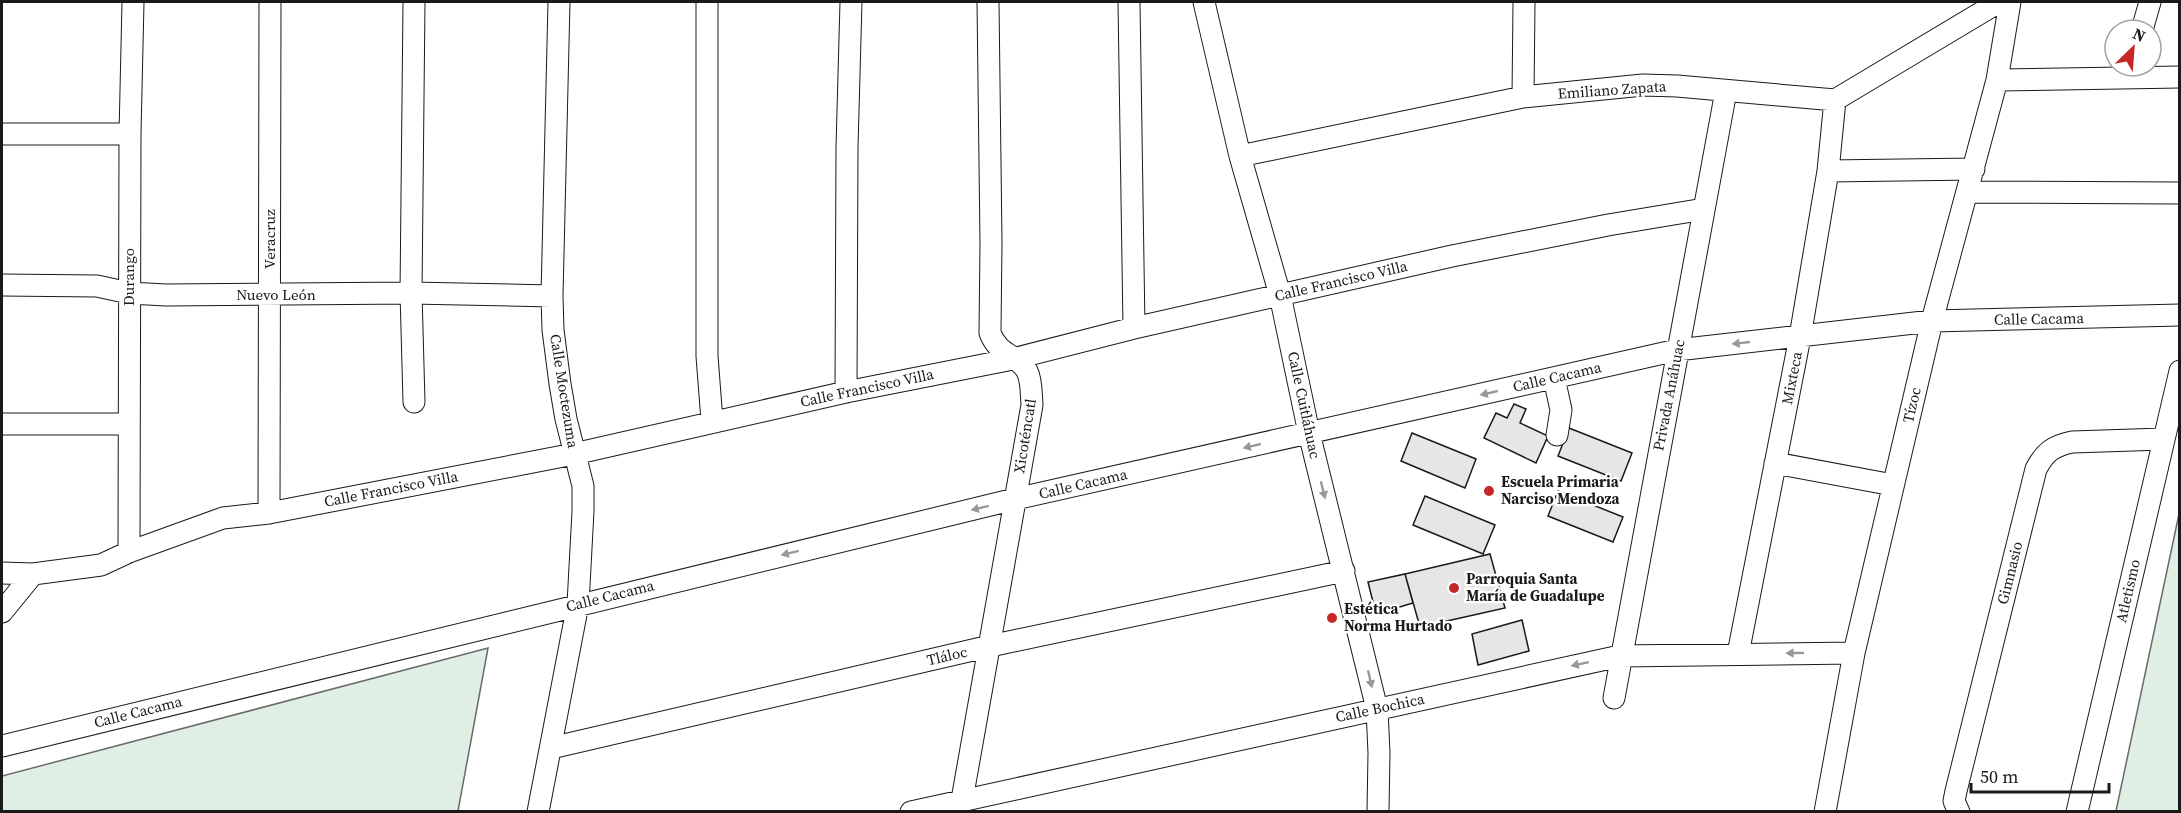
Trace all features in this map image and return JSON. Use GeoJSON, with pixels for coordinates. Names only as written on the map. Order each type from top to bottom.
{"type":"FeatureCollection","features":[{"type":"Feature","properties":{"kind":"street","name":"Durango"},"geometry":{"type":"LineString","coordinates":[[129,552],[130,134],[133,2]]}},
{"type":"Feature","properties":{"kind":"street","name":"Veracruz"},"geometry":{"type":"LineString","coordinates":[[269,513],[270,2]]}},
{"type":"Feature","properties":{"kind":"street"},"geometry":{"type":"LineString","coordinates":[[414,2],[411,293],[414,402]]}},
{"type":"Feature","properties":{"kind":"street","name":"Calle Moctezuma"},"geometry":{"type":"LineString","coordinates":[[538,812],[578,604],[583,486],[560,384],[553,330],[559,2]]}},
{"type":"Feature","properties":{"kind":"street"},"geometry":{"type":"LineString","coordinates":[[707,2],[707,356],[712,421]]}},
{"type":"Feature","properties":{"kind":"street"},"geometry":{"type":"LineString","coordinates":[[846,392],[850,2]]}},
{"type":"Feature","properties":{"kind":"street","name":"Xicoténcatl"},"geometry":{"type":"LineString","coordinates":[[961,806],[1032,405],[1031,385],[1026,370],[994,345],[990,333],[988,2]]}},
{"type":"Feature","properties":{"kind":"street"},"geometry":{"type":"LineString","coordinates":[[1128,2],[1134,328]]}},
{"type":"Feature","properties":{"kind":"street","name":"Calle Cuitláhuac"},"geometry":{"type":"LineString","coordinates":[[1204,2],[1240,156],[1280,295],[1309,433],[1377,709],[1378,812]]}},
{"type":"Feature","properties":{"kind":"street"},"geometry":{"type":"LineString","coordinates":[[1523,97],[1524,2]]}},
{"type":"Feature","properties":{"kind":"street"},"geometry":{"type":"LineString","coordinates":[[1835,100],[1999,2]]}},
{"type":"Feature","properties":{"kind":"street","name":"Tízoc"},"geometry":{"type":"LineString","coordinates":[[1825,812],[1854,653],[1932,321],[1996,80],[2010,2]]}},
{"type":"Feature","properties":{"kind":"street"},"geometry":{"type":"LineString","coordinates":[[2145,18],[2150,2]]}},
{"type":"Feature","properties":{"kind":"street"},"geometry":{"type":"LineString","coordinates":[[1996,80],[2103,73]]}},
{"type":"Feature","properties":{"kind":"street"},"geometry":{"type":"LineString","coordinates":[[2163,75],[2180,77]]}},
{"type":"Feature","properties":{"kind":"street","name":"Emiliano Zapata"},"geometry":{"type":"LineString","coordinates":[[1240,156],[1523,97],[1643,85],[1835,100]]}},
{"type":"Feature","properties":{"kind":"street","name":"Privada Anáhuac"},"geometry":{"type":"LineString","coordinates":[[1614,698],[1726,92]]}},
{"type":"Feature","properties":{"kind":"street","name":"Mixteca"},"geometry":{"type":"LineString","coordinates":[[1738,654],[1800,337],[1828,171],[1835,100]]}},
{"type":"Feature","properties":{"kind":"street"},"geometry":{"type":"LineString","coordinates":[[2,134],[130,134]]}},
{"type":"Feature","properties":{"kind":"street"},"geometry":{"type":"LineString","coordinates":[[1828,171],[1974,169]]}},
{"type":"Feature","properties":{"kind":"street"},"geometry":{"type":"LineString","coordinates":[[1966,192],[2180,194]]}},
{"type":"Feature","properties":{"kind":"street","name":"Calle Francisco Villa"},"geometry":{"type":"LineString","coordinates":[[2,573],[33,574],[101,565],[129,552],[223,518],[269,513],[574,454],[846,392],[1013,359],[1134,328],[1452,256],[1608,225],[1704,209]]}},
{"type":"Feature","properties":{"kind":"street","name":"Nuevo León"},"geometry":{"type":"LineString","coordinates":[[2,285],[97,286],[129,292],[166,295],[270,296],[411,293],[552,296]]}},
{"type":"Feature","properties":{"kind":"street","name":"Calle Cacama"},"geometry":{"type":"LineString","coordinates":[[2,746],[1015,499],[1677,350],[1932,321],[2180,315]]}},
{"type":"Feature","properties":{"kind":"street","name":"Atletismo"},"geometry":{"type":"LineString","coordinates":[[2077,812],[2180,371]]}},
{"type":"Feature","properties":{"kind":"street"},"geometry":{"type":"LineString","coordinates":[[1554,378],[1561,410],[1557,435]]}},
{"type":"Feature","properties":{"kind":"street"},"geometry":{"type":"LineString","coordinates":[[2,424],[129,424]]}},
{"type":"Feature","properties":{"kind":"street","name":"Gimnasio"},"geometry":{"type":"LineString","coordinates":[[1959,812],[1954,801],[1956,792],[2034,480],[2042,459],[2049,449],[2072,442],[2163,439]]}},
{"type":"Feature","properties":{"kind":"street"},"geometry":{"type":"LineString","coordinates":[[1775,463],[1893,485]]}},
{"type":"Feature","properties":{"kind":"street","name":"Tláloc"},"geometry":{"type":"LineString","coordinates":[[550,748],[990,646],[1344,571]]}},
{"type":"Feature","properties":{"kind":"street"},"geometry":{"type":"LineString","coordinates":[[2,612],[33,574]]}},
{"type":"Feature","properties":{"kind":"street","name":"Calle Bochica"},"geometry":{"type":"LineString","coordinates":[[911,812],[961,806],[1377,709],[1620,656],[1854,653]]}},
{"type":"Feature","properties":{"kind":"green space"},"geometry":{"type":"Polygon","coordinates":[[[2179,514],[2179,811],[2116,811],[2179,514]]]}},
{"type":"Feature","properties":{"kind":"green space"},"geometry":{"type":"Polygon","coordinates":[[[488,648],[458,811],[2,811],[2,776],[488,648]]]}},
{"type":"Feature","properties":{"kind":"building"},"geometry":{"type":"Polygon","coordinates":[[[1514,404],[1526,409],[1520,423],[1548,436],[1536,463],[1484,438],[1496,413],[1507,418],[1514,404]]]}},
{"type":"Feature","properties":{"kind":"building"},"geometry":{"type":"Polygon","coordinates":[[[1569,428],[1632,453],[1621,481],[1558,456],[1569,428]]]}},
{"type":"Feature","properties":{"kind":"building"},"geometry":{"type":"Polygon","coordinates":[[[1412,433],[1476,459],[1465,488],[1401,461],[1412,433]]]}},
{"type":"Feature","properties":{"kind":"building"},"geometry":{"type":"Polygon","coordinates":[[[1558,491],[1623,517],[1613,542],[1548,516],[1558,491]]]}},
{"type":"Feature","properties":{"kind":"building"},"geometry":{"type":"Polygon","coordinates":[[[1425,496],[1495,525],[1483,554],[1413,525],[1425,496]]]}},
{"type":"Feature","properties":{"kind":"building","name":"Parroquia Santa María de Guadalupe"},"geometry":{"type":"Polygon","coordinates":[[[1490,554],[1505,608],[1420,627],[1405,574],[1490,554]]]}},
{"type":"Feature","properties":{"kind":"building"},"geometry":{"type":"Polygon","coordinates":[[[1405,574],[1413,603],[1376,614],[1368,582],[1405,574]]]}},
{"type":"Feature","properties":{"kind":"building"},"geometry":{"type":"Polygon","coordinates":[[[1522,620],[1529,651],[1478,665],[1472,634],[1522,620]]]}},
{"type":"Feature","properties":{"kind":"place","name":"Escuela Primaria Narciso Mendoza"},"geometry":{"type":"Point","coordinates":[1489,491]}},
{"type":"Feature","properties":{"kind":"place","name":"Parroquia Santa María de Guadalupe"},"geometry":{"type":"Point","coordinates":[1454,588]}},
{"type":"Feature","properties":{"kind":"place","name":"Estética Norma Hurtado"},"geometry":{"type":"Point","coordinates":[1332,618]}}]}
